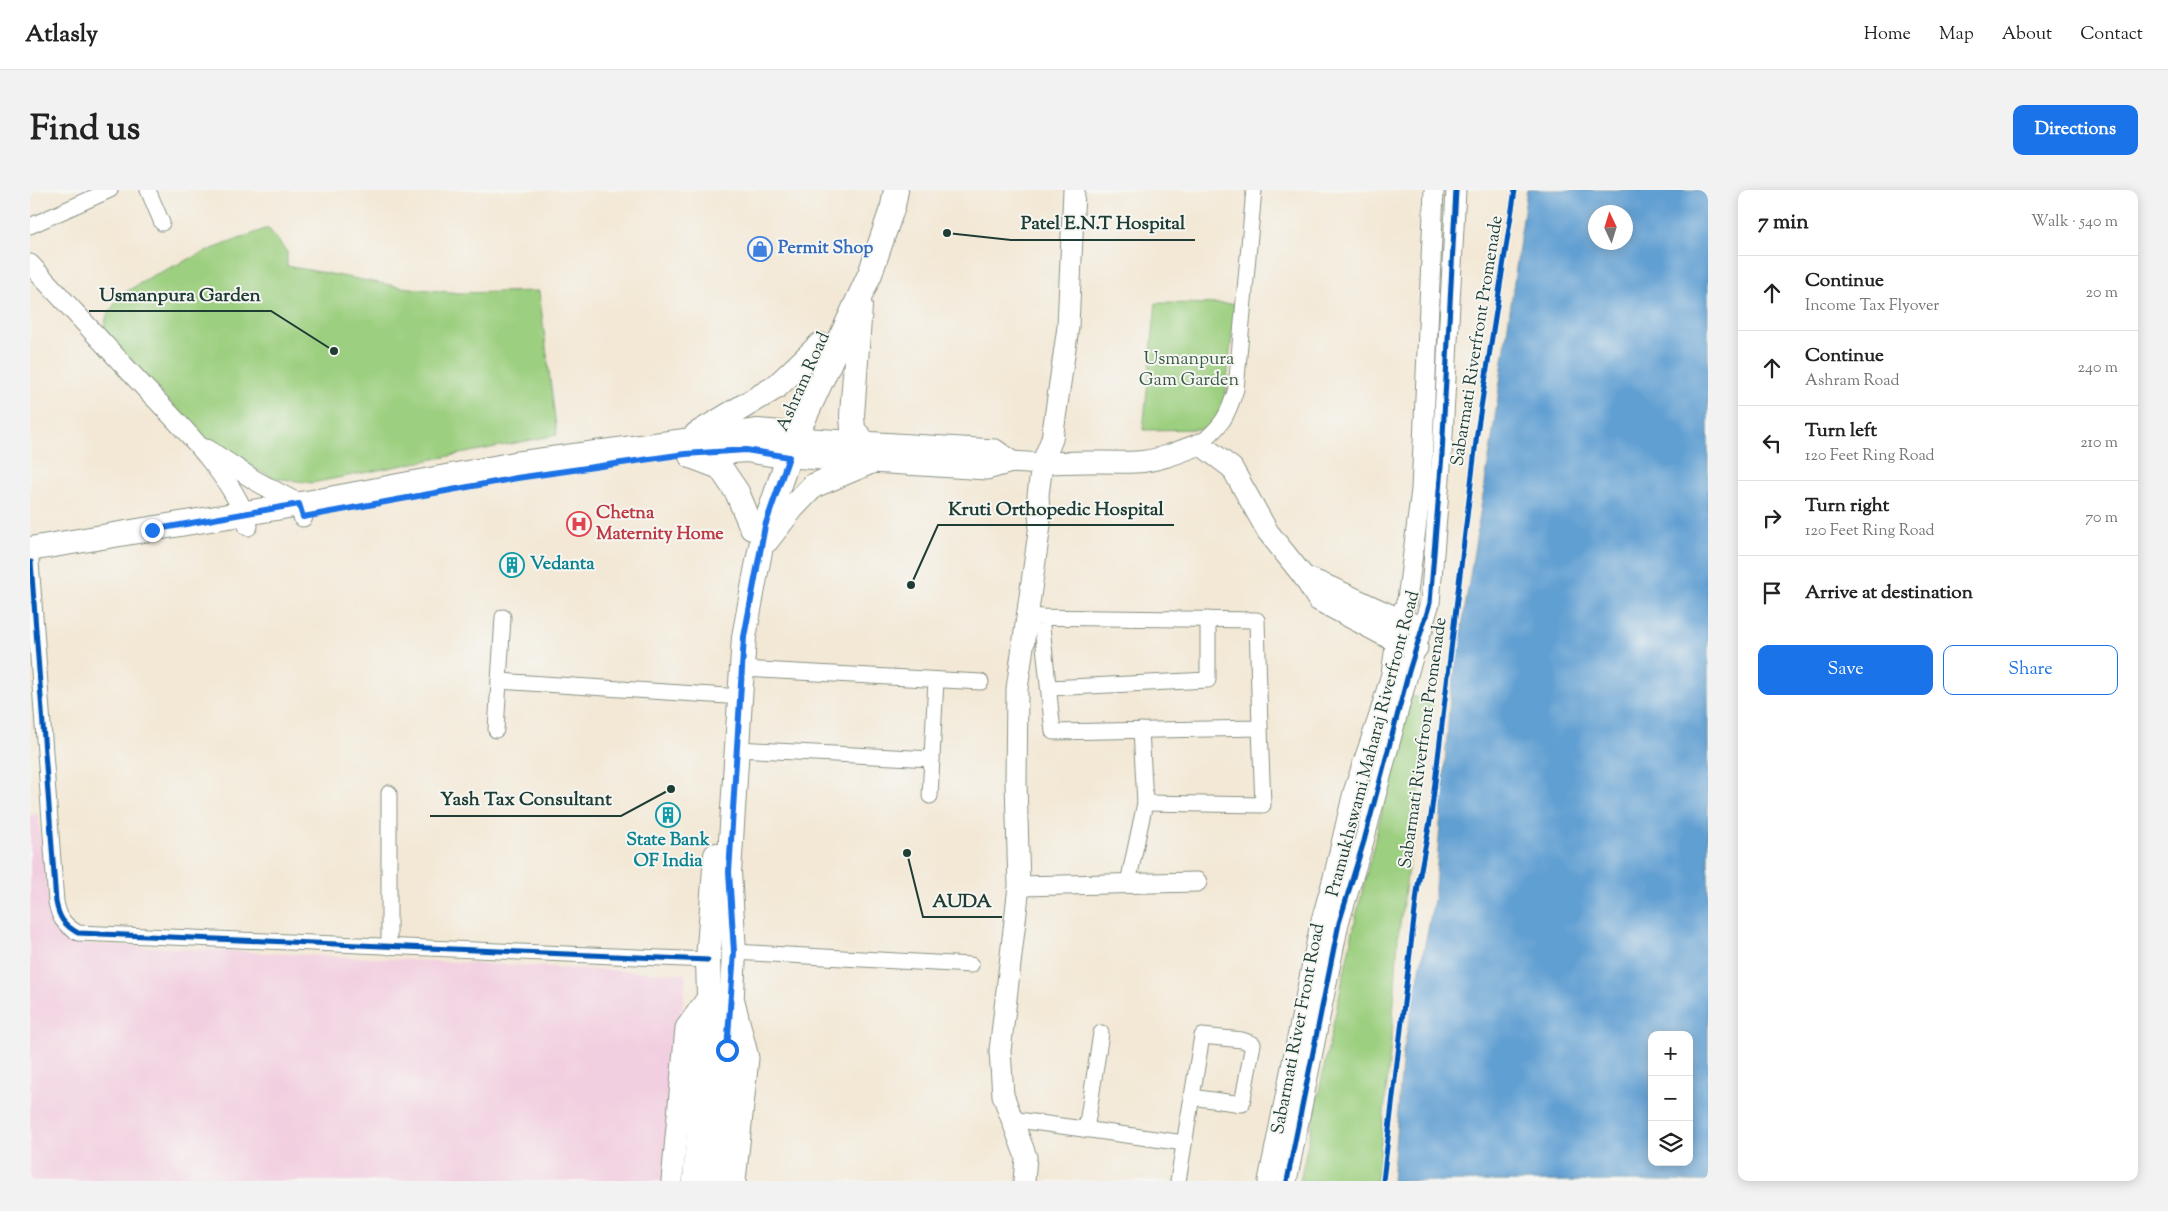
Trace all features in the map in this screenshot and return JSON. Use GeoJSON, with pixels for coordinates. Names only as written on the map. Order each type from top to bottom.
{"type":"FeatureCollection","features":[{"type":"Feature","properties":{"kind":"main road","name":"Ashram Road"},"geometry":{"type":"LineString","coordinates":[[720,995],[708,960],[731,635],[756,538],[765,526],[784,446],[820,345],[856,268],[878,202],[880,190]]}},
{"type":"Feature","properties":{"kind":"main road","name":"Ashram Road"},"geometry":{"type":"LineString","coordinates":[[784,446],[870,274],[893,206],[896,190]]}},
{"type":"Feature","properties":{"kind":"main road"},"geometry":{"type":"LineString","coordinates":[[1024,1181],[1026,1157],[1003,1095],[1000,1051],[1019,886],[1016,782],[1017,689],[1034,617],[1040,525],[1038,495],[1042,464],[1052,440],[1068,327],[1074,190]]}},
{"type":"Feature","properties":{"kind":"main road"},"geometry":{"type":"LineString","coordinates":[[861,290],[852,415],[853,430],[868,452]]}},
{"type":"Feature","properties":{"kind":"main road"},"geometry":{"type":"LineString","coordinates":[[686,447],[776,387],[820,345]]}},
{"type":"Feature","properties":{"kind":"main road"},"geometry":{"type":"LineString","coordinates":[[30,558],[155,544],[247,520],[515,464],[686,447],[758,431],[784,446],[868,452],[995,450],[1012,462],[1042,464],[1066,461],[1137,462],[1169,456],[1200,444],[1232,468],[1268,532],[1304,577],[1318,600],[1407,645]]}},
{"type":"Feature","properties":{"kind":"main road"},"geometry":{"type":"LineString","coordinates":[[686,447],[720,468],[737,492],[756,538],[792,508],[812,486],[868,452]]}},
{"type":"Feature","properties":{"kind":"main road","name":"Ashram Road"},"geometry":{"type":"LineString","coordinates":[[720,995],[734,952],[729,872],[744,637],[756,538]]}},
{"type":"Feature","properties":{"kind":"main road"},"geometry":{"type":"LineString","coordinates":[[1304,577],[1328,586],[1399,620],[1423,627]]}},
{"type":"Feature","properties":{"kind":"main road"},"geometry":{"type":"LineString","coordinates":[[716,1181],[716,1049],[720,995]]}},
{"type":"Feature","properties":{"kind":"main road"},"geometry":{"type":"LineString","coordinates":[[672,1181],[686,1028],[720,995]]}},
{"type":"Feature","properties":{"kind":"main road"},"geometry":{"type":"LineString","coordinates":[[720,995],[748,1058],[735,1181]]}},
{"type":"Feature","properties":{"kind":"main road"},"geometry":{"type":"LineString","coordinates":[[694,1181],[716,1049]]}},
{"type":"Feature","properties":{"kind":"street"},"geometry":{"type":"LineString","coordinates":[[30,226],[110,190]]}},
{"type":"Feature","properties":{"kind":"street"},"geometry":{"type":"LineString","coordinates":[[148,190],[162,223]]}},
{"type":"Feature","properties":{"kind":"street"},"geometry":{"type":"LineString","coordinates":[[1200,444],[1220,428],[1230,410],[1236,389],[1254,190]]}},
{"type":"Feature","properties":{"kind":"street"},"geometry":{"type":"LineString","coordinates":[[1407,645],[1399,620],[1407,600],[1421,490],[1434,190]]}},
{"type":"Feature","properties":{"kind":"street","name":"Pramukhswami Maharaj Riverfront Road"},"geometry":{"type":"LineString","coordinates":[[1287,1181],[1339,924],[1364,842],[1407,645],[1423,627],[1430,602],[1441,462],[1456,190]]}},
{"type":"Feature","properties":{"kind":"street"},"geometry":{"type":"LineString","coordinates":[[30,264],[196,442],[229,486],[247,520]]}},
{"type":"Feature","properties":{"kind":"street"},"geometry":{"type":"LineString","coordinates":[[196,442],[301,510]]}},
{"type":"Feature","properties":{"kind":"street"},"geometry":{"type":"LineString","coordinates":[[30,558],[56,902],[62,922],[78,934],[708,960]]}},
{"type":"Feature","properties":{"kind":"street"},"geometry":{"type":"LineString","coordinates":[[496,730],[503,617]]}},
{"type":"Feature","properties":{"kind":"street"},"geometry":{"type":"LineString","coordinates":[[1145,803],[1263,805],[1257,620],[1034,617],[1050,688],[1053,732],[1260,728]]}},
{"type":"Feature","properties":{"kind":"street"},"geometry":{"type":"LineString","coordinates":[[1050,688],[1208,680],[1208,619]]}},
{"type":"Feature","properties":{"kind":"street","name":"Sabarmati River Front Road"},"geometry":{"type":"LineString","coordinates":[[1268,1181],[1320,924],[1353,792],[1379,716],[1407,645]]}},
{"type":"Feature","properties":{"kind":"street"},"geometry":{"type":"LineString","coordinates":[[743,669],[981,682]]}},
{"type":"Feature","properties":{"kind":"street"},"geometry":{"type":"LineString","coordinates":[[930,796],[936,680]]}},
{"type":"Feature","properties":{"kind":"street"},"geometry":{"type":"LineString","coordinates":[[499,682],[727,696]]}},
{"type":"Feature","properties":{"kind":"street"},"geometry":{"type":"LineString","coordinates":[[1128,883],[1145,803],[1140,730]]}},
{"type":"Feature","properties":{"kind":"street"},"geometry":{"type":"LineString","coordinates":[[737,749],[932,759]]}},
{"type":"Feature","properties":{"kind":"street"},"geometry":{"type":"LineString","coordinates":[[389,793],[389,947]]}},
{"type":"Feature","properties":{"kind":"street"},"geometry":{"type":"LineString","coordinates":[[1019,886],[1197,882]]}},
{"type":"Feature","properties":{"kind":"street"},"geometry":{"type":"LineString","coordinates":[[734,952],[971,965]]}},
{"type":"Feature","properties":{"kind":"street"},"geometry":{"type":"LineString","coordinates":[[1086,1130],[1101,1033]]}},
{"type":"Feature","properties":{"kind":"street"},"geometry":{"type":"LineString","coordinates":[[1178,1181],[1202,1036],[1242,1040],[1252,1044],[1242,1104],[1192,1097]]}},
{"type":"Feature","properties":{"kind":"street"},"geometry":{"type":"LineString","coordinates":[[1011,1119],[1184,1143]]}},
{"type":"Feature","properties":{"kind":"shaded area"},"geometry":{"type":"Polygon","coordinates":[[[38,814],[51,921],[62,934],[74,943],[686,974],[667,1181],[30,1181],[30,815],[38,814]]]}},
{"type":"Feature","properties":{"kind":"green space"},"geometry":{"type":"Polygon","coordinates":[[[268,228],[287,252],[287,266],[401,287],[459,293],[539,291],[557,435],[312,483],[275,478],[261,472],[202,436],[103,332],[107,315],[121,295],[152,276],[207,251],[268,228]]]}},
{"type":"Feature","properties":{"kind":"green space","name":"Usmanpura Gam Garden"},"geometry":{"type":"Polygon","coordinates":[[[1156,303],[1235,304],[1224,410],[1210,429],[1143,430],[1156,303]]]}},
{"type":"Feature","properties":{"kind":"green space"},"geometry":{"type":"Polygon","coordinates":[[[1410,696],[1433,700],[1398,937],[1392,1033],[1377,1181],[1300,1181],[1356,917],[1410,696]]]}},
{"type":"Feature","properties":{"kind":"water"},"geometry":{"type":"Polygon","coordinates":[[[1527,190],[1708,190],[1708,1181],[1392,1181],[1403,1052],[1434,900],[1450,700],[1491,446],[1527,190]]]}},
{"type":"Feature","properties":{"kind":"cycle path","name":"Sabarmati Riverfront Promenade"},"geometry":{"type":"LineString","coordinates":[[1287,1181],[1339,923],[1364,841],[1409,671],[1430,603],[1442,454],[1456,190]]}},
{"type":"Feature","properties":{"kind":"cycle path","name":"Sabarmati Riverfront Promenade"},"geometry":{"type":"LineString","coordinates":[[1383,1181],[1418,885],[1431,816],[1477,433],[1515,190]]}},
{"type":"Feature","properties":{"kind":"cycle path"},"geometry":{"type":"LineString","coordinates":[[31,562],[56,902],[63,920],[78,933],[708,960]]}},
{"type":"Feature","properties":{"kind":"place","name":"Patel E.N.T Hospital"},"geometry":{"type":"Point","coordinates":[947,233]}},
{"type":"Feature","properties":{"kind":"place","name":"Permit Shop"},"geometry":{"type":"Point","coordinates":[760,249]}},
{"type":"Feature","properties":{"kind":"place","name":"Usmanpura Garden"},"geometry":{"type":"Point","coordinates":[334,351]}},
{"type":"Feature","properties":{"kind":"place","name":"Chetna Maternity Home"},"geometry":{"type":"Point","coordinates":[579,524]}},
{"type":"Feature","properties":{"kind":"place","name":"Vedanta"},"geometry":{"type":"Point","coordinates":[512,565]}},
{"type":"Feature","properties":{"kind":"place","name":"Kruti Orthopedic Hospital"},"geometry":{"type":"Point","coordinates":[911,585]}},
{"type":"Feature","properties":{"kind":"place","name":"Yash Tax Consultant"},"geometry":{"type":"Point","coordinates":[671,789]}},
{"type":"Feature","properties":{"kind":"place","name":"State Bank OF India"},"geometry":{"type":"Point","coordinates":[668,815]}},
{"type":"Feature","properties":{"kind":"place","name":"AUDA"},"geometry":{"type":"Point","coordinates":[907,853]}},
{"type":"Feature","properties":{"kind":"route"},"geometry":{"type":"LineString","coordinates":[[152,530],[299,504],[303,517],[517,478],[685,454],[746,450],[789,457],[765,526],[744,637],[729,872],[734,952],[727,1050]]}}]}
